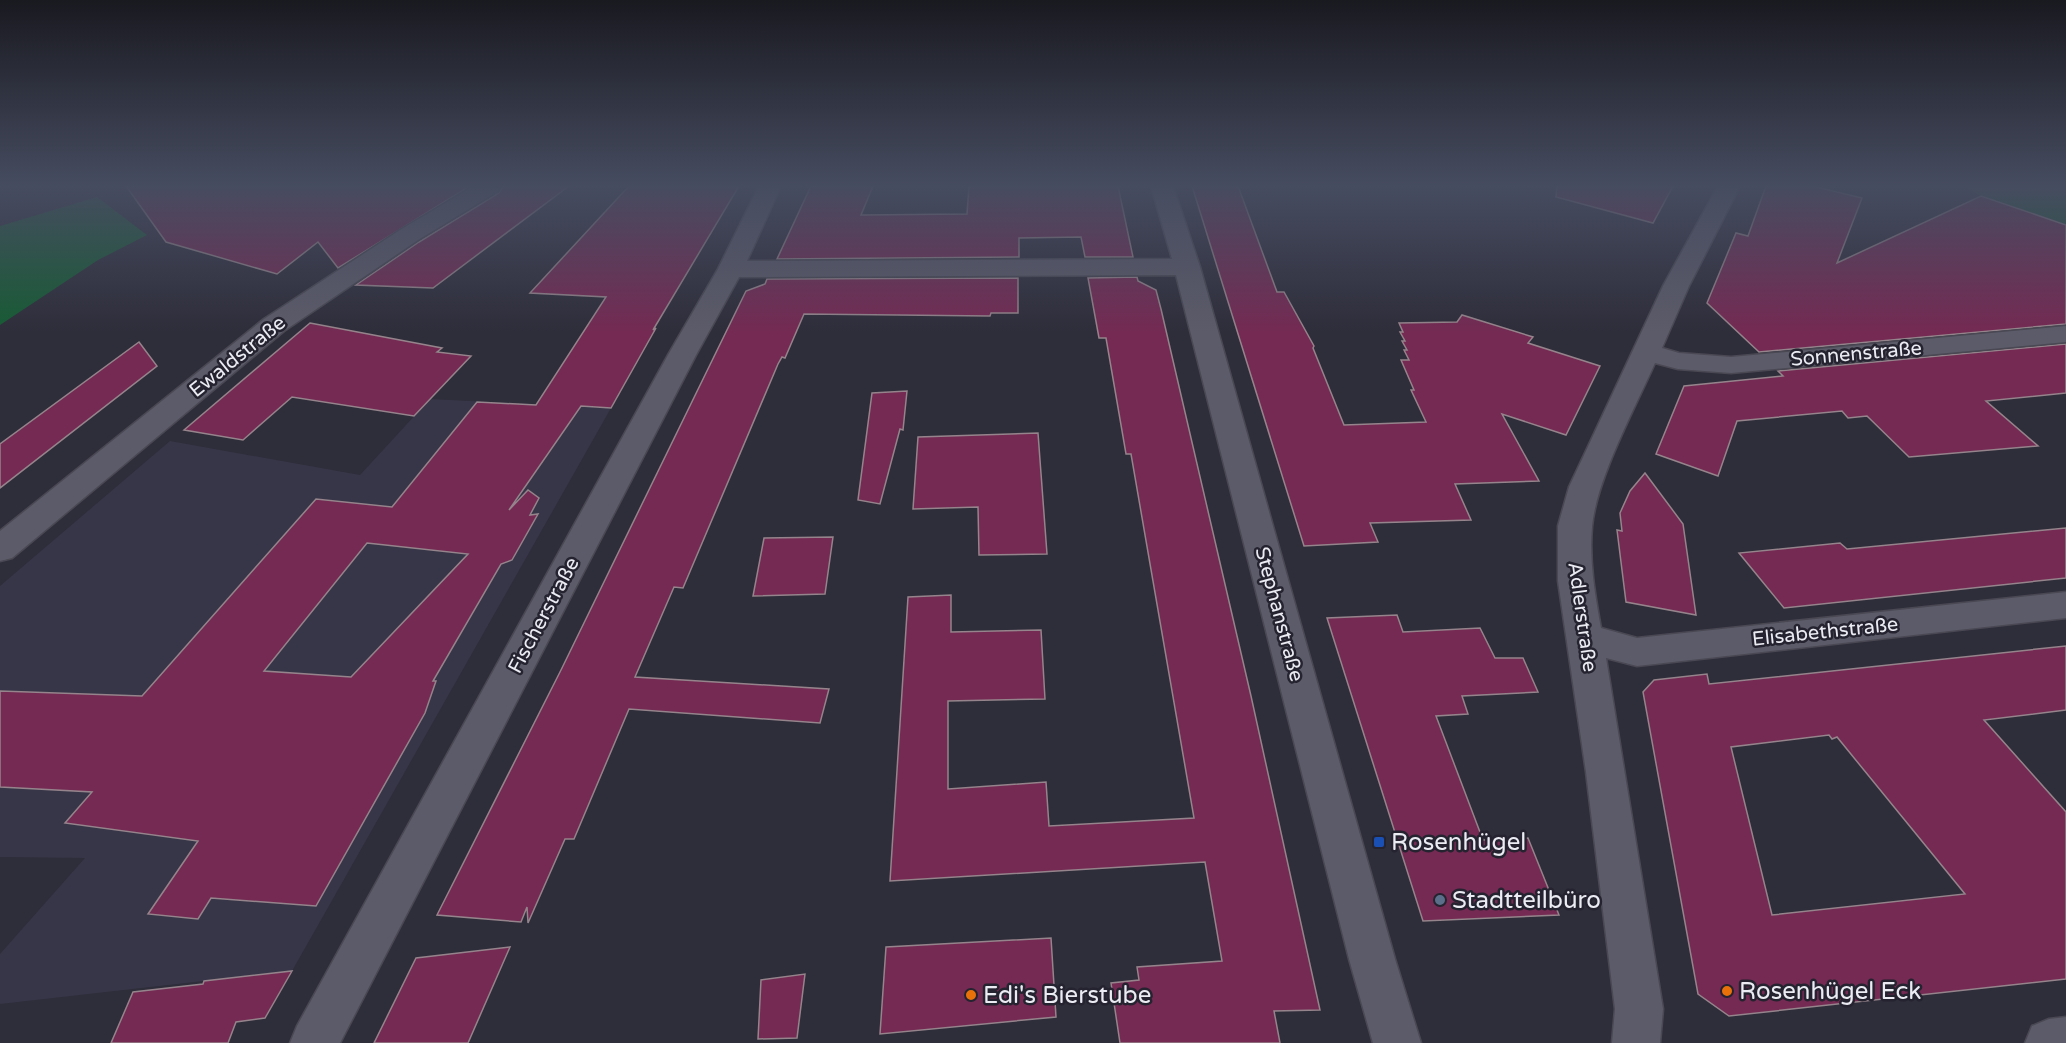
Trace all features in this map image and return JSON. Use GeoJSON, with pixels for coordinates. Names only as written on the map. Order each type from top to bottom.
{"type":"FeatureCollection","features":[{"type":"Feature","properties":{"kind":"street","name":"Ewaldstraße"},"geometry":{"type":"LineString","coordinates":[[0,549],[274,325],[410,235]]}},
{"type":"Feature","properties":{"kind":"street","name":"Fischerstraße"},"geometry":{"type":"LineString","coordinates":[[314,1043],[682,356],[731,269],[747,235]]}},
{"type":"Feature","properties":{"kind":"street","name":"Stephanstraße"},"geometry":{"type":"LineString","coordinates":[[1176,235],[1372,959],[1397,1043]]}},
{"type":"Feature","properties":{"kind":"street","name":"Adlerstraße"},"geometry":{"type":"LineString","coordinates":[[1636,1043],[1639,1009],[1575,581],[1575,526],[1585,486],[1676,286],[1703,235]]}},
{"type":"Feature","properties":{"kind":"street"},"geometry":{"type":"LineString","coordinates":[[731,269],[1186,267]]}},
{"type":"Feature","properties":{"kind":"street","name":"Sonnenstraße"},"geometry":{"type":"LineString","coordinates":[[1647,352],[1678,362],[1731,364],[2066,334]]}},
{"type":"Feature","properties":{"kind":"street","name":"Elisabethstraße"},"geometry":{"type":"LineString","coordinates":[[1585,638],[1636,652],[2066,605]]}},
{"type":"Feature","properties":{"kind":"street"},"geometry":{"type":"LineString","coordinates":[[2049,1043],[2066,1041]]}},
{"type":"Feature","properties":{"kind":"shaded area"},"geometry":{"type":"Polygon","coordinates":[[[430,399],[611,408],[292,971],[0,1004],[0,954],[85,858],[0,857],[0,586],[170,441],[360,475],[430,399]]]}},
{"type":"Feature","properties":{"kind":"green space"},"geometry":{"type":"Polygon","coordinates":[[[0,235],[147,235],[98,260],[0,325],[0,235]]]}},
{"type":"Feature","properties":{"kind":"building"},"geometry":{"type":"Polygon","coordinates":[[[161,235],[392,235],[338,268],[318,242],[277,274],[166,242],[161,235]]]}},
{"type":"Feature","properties":{"kind":"building"},"geometry":{"type":"Polygon","coordinates":[[[431,235],[504,235],[433,288],[356,285],[431,235]]]}},
{"type":"Feature","properties":{"kind":"building"},"geometry":{"type":"Polygon","coordinates":[[[584,235],[710,235],[653,330],[656,328],[611,408],[581,406],[509,510],[528,490],[539,498],[530,515],[538,514],[512,560],[501,564],[433,681],[436,681],[425,713],[316,906],[211,898],[198,919],[148,914],[198,841],[65,823],[92,792],[0,787],[0,691],[142,696],[316,499],[392,507],[477,402],[536,405],[606,297],[530,293],[584,235]],[[367,543],[264,671],[351,677],[468,554],[367,543]]]}},
{"type":"Feature","properties":{"kind":"building"},"geometry":{"type":"Polygon","coordinates":[[[788,235],[1128,235],[1133,257],[1085,257],[1081,237],[1019,238],[1019,257],[777,259],[788,235]]]}},
{"type":"Feature","properties":{"kind":"building"},"geometry":{"type":"Polygon","coordinates":[[[1207,235],[1256,235],[1277,292],[1284,292],[1314,346],[1344,425],[1426,422],[1411,390],[1414,390],[1401,360],[1409,360],[1404,350],[1407,350],[1402,341],[1405,341],[1400,332],[1403,332],[1399,323],[1457,322],[1462,315],[1533,337],[1528,343],[1600,366],[1566,435],[1502,414],[1539,481],[1455,484],[1471,520],[1370,523],[1378,542],[1304,546],[1207,235]]]}},
{"type":"Feature","properties":{"kind":"building"},"geometry":{"type":"Polygon","coordinates":[[[1735,235],[1848,235],[1837,263],[1898,235],[2066,235],[2066,324],[1759,352],[1707,303],[1735,235]]]}},
{"type":"Feature","properties":{"kind":"building"},"geometry":{"type":"Polygon","coordinates":[[[1137,277],[1138,281],[1156,290],[1161,309],[1251,696],[1320,1010],[1274,1011],[1280,1043],[1120,1043],[1111,983],[1139,980],[1137,967],[1222,961],[1205,862],[890,881],[908,597],[951,595],[951,632],[1041,630],[1045,699],[948,701],[948,789],[1046,782],[1049,826],[1194,818],[1131,454],[1126,454],[1106,338],[1099,338],[1088,278],[1137,277]]]}},
{"type":"Feature","properties":{"kind":"building"},"geometry":{"type":"Polygon","coordinates":[[[1018,278],[1018,313],[991,313],[990,316],[804,314],[785,358],[782,357],[778,364],[683,588],[674,587],[635,677],[829,689],[820,723],[629,709],[574,839],[565,839],[528,923],[527,907],[521,922],[437,915],[561,670],[746,291],[765,284],[767,279],[1018,278]]]}},
{"type":"Feature","properties":{"kind":"building"},"geometry":{"type":"Polygon","coordinates":[[[310,323],[442,348],[437,352],[471,356],[414,416],[292,397],[243,440],[184,430],[310,323]]]}},
{"type":"Feature","properties":{"kind":"building"},"geometry":{"type":"Polygon","coordinates":[[[139,342],[157,366],[0,488],[0,444],[139,342]]]}},
{"type":"Feature","properties":{"kind":"building"},"geometry":{"type":"Polygon","coordinates":[[[2066,344],[2066,393],[1986,401],[2038,446],[1909,457],[1867,416],[1848,418],[1842,411],[1737,421],[1718,476],[1656,454],[1684,386],[1783,376],[1778,371],[2066,344]]]}},
{"type":"Feature","properties":{"kind":"building"},"geometry":{"type":"Polygon","coordinates":[[[907,391],[903,430],[900,429],[880,504],[858,500],[872,393],[907,391]]]}},
{"type":"Feature","properties":{"kind":"building"},"geometry":{"type":"Polygon","coordinates":[[[1038,433],[1047,554],[979,555],[978,507],[913,509],[918,437],[1038,433]]]}},
{"type":"Feature","properties":{"kind":"building"},"geometry":{"type":"Polygon","coordinates":[[[1645,473],[1683,524],[1696,615],[1626,602],[1617,530],[1622,531],[1620,513],[1630,491],[1645,473]]]}},
{"type":"Feature","properties":{"kind":"building"},"geometry":{"type":"Polygon","coordinates":[[[2066,528],[2066,578],[1784,608],[1739,553],[1840,543],[1847,549],[2066,528]]]}},
{"type":"Feature","properties":{"kind":"building"},"geometry":{"type":"Polygon","coordinates":[[[833,537],[825,594],[753,596],[764,538],[833,537]]]}},
{"type":"Feature","properties":{"kind":"building"},"geometry":{"type":"Polygon","coordinates":[[[1397,615],[1403,632],[1480,628],[1495,658],[1523,658],[1538,692],[1462,696],[1468,714],[1436,716],[1483,840],[1528,838],[1559,915],[1423,921],[1327,618],[1397,615]]]}},
{"type":"Feature","properties":{"kind":"building"},"geometry":{"type":"Polygon","coordinates":[[[2066,646],[2066,710],[1984,720],[2066,812],[2066,979],[1729,1016],[1698,994],[1643,692],[1654,680],[1707,674],[1709,684],[2066,646]],[[1829,735],[1731,747],[1772,915],[1965,894],[1837,737],[1832,739],[1829,735]]]}},
{"type":"Feature","properties":{"kind":"building"},"geometry":{"type":"Polygon","coordinates":[[[1051,938],[1056,1017],[880,1034],[886,947],[1051,938]]]}},
{"type":"Feature","properties":{"kind":"building"},"geometry":{"type":"Polygon","coordinates":[[[510,947],[468,1043],[374,1043],[416,958],[510,947]]]}},
{"type":"Feature","properties":{"kind":"building"},"geometry":{"type":"Polygon","coordinates":[[[292,971],[265,1018],[236,1022],[228,1043],[111,1043],[133,992],[292,971]]]}},
{"type":"Feature","properties":{"kind":"building"},"geometry":{"type":"Polygon","coordinates":[[[805,974],[797,1038],[758,1039],[761,980],[805,974]]]}},
{"type":"Feature","properties":{"kind":"place","name":"Rosenhügel"},"geometry":{"type":"Point","coordinates":[1379,842]}},
{"type":"Feature","properties":{"kind":"place","name":"Stadtteilbüro"},"geometry":{"type":"Point","coordinates":[1440,900]}},
{"type":"Feature","properties":{"kind":"place","name":"Rosenhügel Eck"},"geometry":{"type":"Point","coordinates":[1727,991]}},
{"type":"Feature","properties":{"kind":"place","name":"Edi's Bierstube"},"geometry":{"type":"Point","coordinates":[971,995]}}]}
